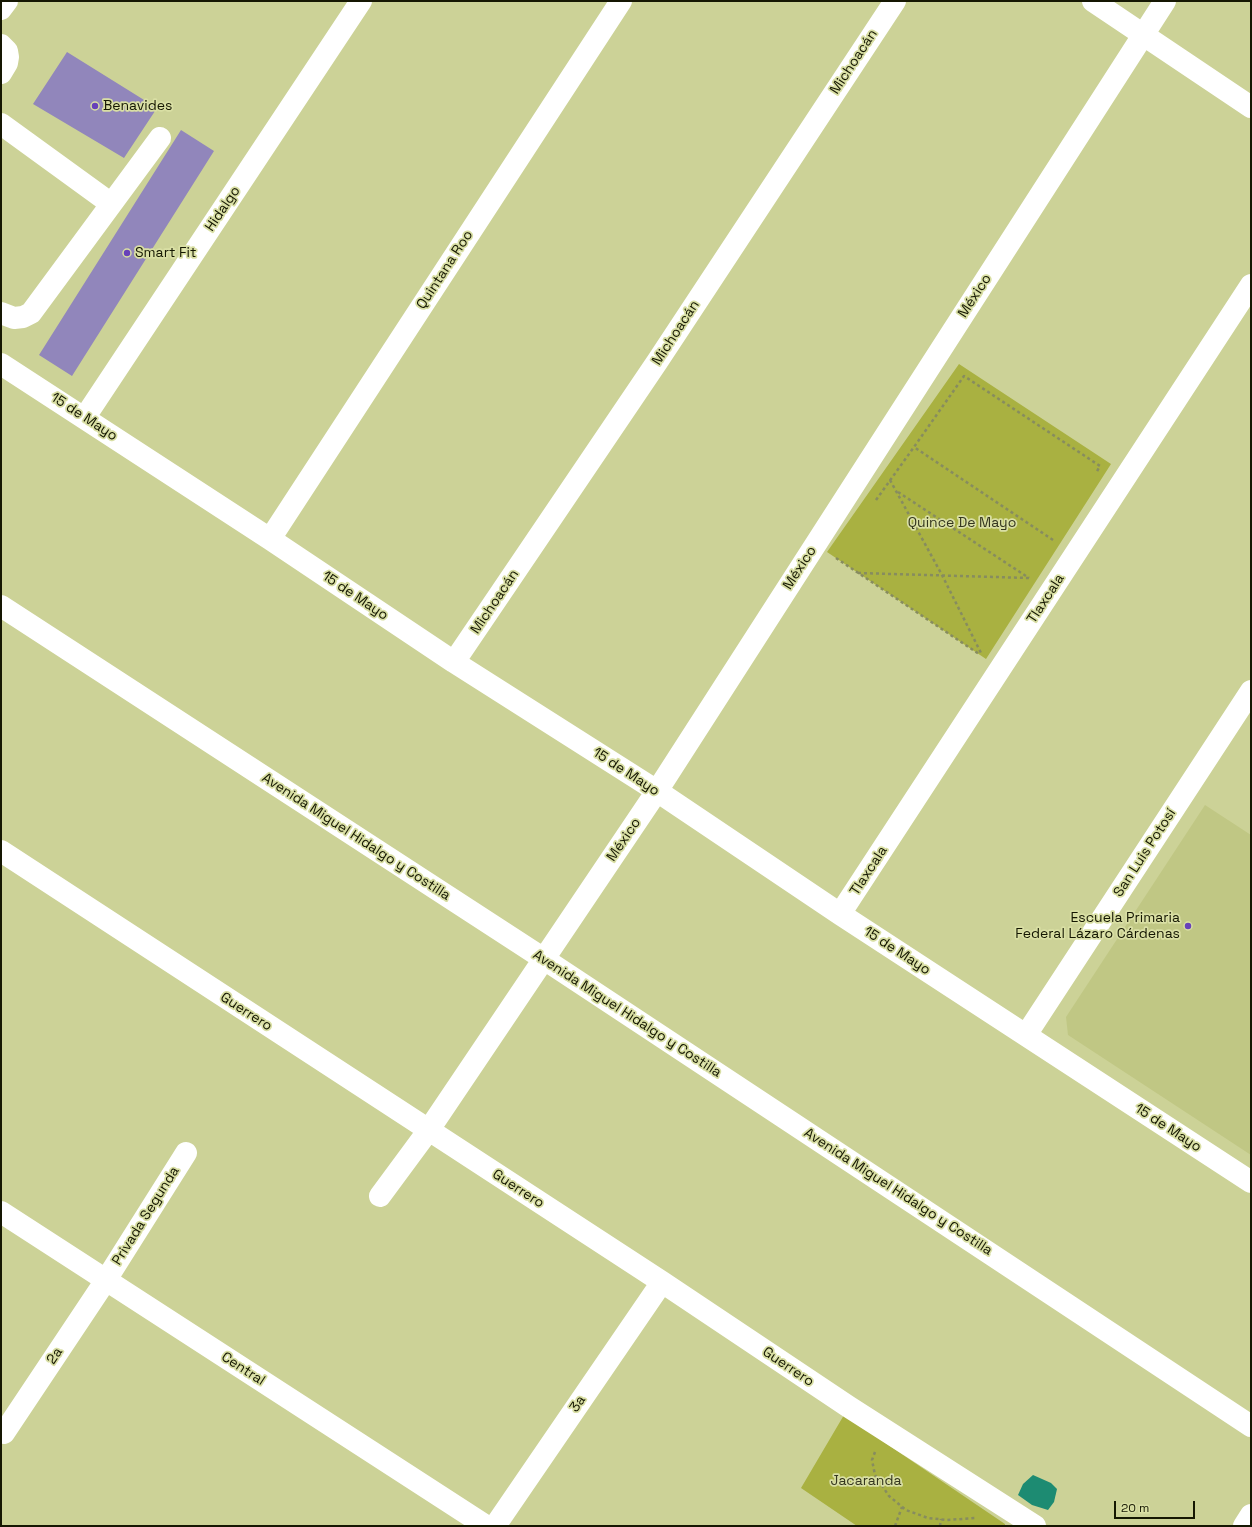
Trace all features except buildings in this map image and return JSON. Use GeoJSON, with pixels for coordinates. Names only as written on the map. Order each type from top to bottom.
{"type":"FeatureCollection","features":[{"type":"Feature","properties":{"kind":"street"},"geometry":{"type":"LineString","coordinates":[[1,9],[7,1]]}},
{"type":"Feature","properties":{"kind":"street","name":"Hidalgo"},"geometry":{"type":"LineString","coordinates":[[85,417],[361,1]]}},
{"type":"Feature","properties":{"kind":"street","name":"Quintana Roo"},"geometry":{"type":"LineString","coordinates":[[270,539],[621,1]]}},
{"type":"Feature","properties":{"kind":"street","name":"Michoacán"},"geometry":{"type":"LineString","coordinates":[[454,662],[658,362],[894,1]]}},
{"type":"Feature","properties":{"kind":"street"},"geometry":{"type":"LineString","coordinates":[[1093,1],[1251,107]]}},
{"type":"Feature","properties":{"kind":"street","name":"México"},"geometry":{"type":"LineString","coordinates":[[380,1196],[428,1131],[657,791],[1165,1]]}},
{"type":"Feature","properties":{"kind":"street"},"geometry":{"type":"LineString","coordinates":[[1,45],[7,51],[8,63],[1,73]]}},
{"type":"Feature","properties":{"kind":"street"},"geometry":{"type":"LineString","coordinates":[[1,124],[110,203]]}},
{"type":"Feature","properties":{"kind":"street"},"geometry":{"type":"LineString","coordinates":[[1,313],[14,318],[23,317],[32,313],[110,203],[160,138]]}},
{"type":"Feature","properties":{"kind":"street","name":"Tlaxcala"},"geometry":{"type":"LineString","coordinates":[[840,914],[1251,285]]}},
{"type":"Feature","properties":{"kind":"street","name":"15 de Mayo"},"geometry":{"type":"LineString","coordinates":[[1,364],[85,417],[454,662],[657,791],[840,914],[1251,1182]]}},
{"type":"Feature","properties":{"kind":"street","name":"Avenida Miguel Hidalgo y Costilla"},"geometry":{"type":"LineString","coordinates":[[1,606],[544,959],[1251,1426]]}},
{"type":"Feature","properties":{"kind":"street","name":"San Luis Potosí"},"geometry":{"type":"LineString","coordinates":[[1026,1035],[1251,691]]}},
{"type":"Feature","properties":{"kind":"street","name":"Guerrero"},"geometry":{"type":"LineString","coordinates":[[1,851],[428,1131],[662,1282],[849,1407],[1035,1526]]}},
{"type":"Feature","properties":{"kind":"street","name":"Privada Segunda"},"geometry":{"type":"LineString","coordinates":[[106,1280],[186,1153]]}},
{"type":"Feature","properties":{"kind":"street","name":"Central"},"geometry":{"type":"LineString","coordinates":[[1,1212],[486,1526]]}},
{"type":"Feature","properties":{"kind":"street","name":"2a"},"geometry":{"type":"LineString","coordinates":[[4,1433],[106,1280]]}},
{"type":"Feature","properties":{"kind":"street","name":"3a"},"geometry":{"type":"LineString","coordinates":[[495,1526],[662,1282]]}},
{"type":"Feature","properties":{"kind":"street"},"geometry":{"type":"LineString","coordinates":[[1244,1526],[1251,1515]]}},
{"type":"Feature","properties":{"kind":"path"},"geometry":{"type":"LineString","coordinates":[[872,506],[964,376],[1100,466]]}},
{"type":"Feature","properties":{"kind":"path"},"geometry":{"type":"LineString","coordinates":[[914,447],[1053,540]]}},
{"type":"Feature","properties":{"kind":"path"},"geometry":{"type":"LineString","coordinates":[[890,480],[942,575],[982,656]]}},
{"type":"Feature","properties":{"kind":"path"},"geometry":{"type":"LineString","coordinates":[[897,492],[1030,578]]}},
{"type":"Feature","properties":{"kind":"path"},"geometry":{"type":"LineString","coordinates":[[840,552],[836,558],[982,656]]}},
{"type":"Feature","properties":{"kind":"path"},"geometry":{"type":"LineString","coordinates":[[858,573],[1030,578]]}},
{"type":"Feature","properties":{"kind":"path"},"geometry":{"type":"LineString","coordinates":[[1026,584],[1030,578]]}},
{"type":"Feature","properties":{"kind":"path"},"geometry":{"type":"LineString","coordinates":[[982,656],[986,650]]}},
{"type":"Feature","properties":{"kind":"path"},"geometry":{"type":"LineString","coordinates":[[877,1446],[872,1460],[875,1475],[889,1496],[902,1507],[928,1518],[972,1519],[982,1516]]}},
{"type":"Feature","properties":{"kind":"path"},"geometry":{"type":"LineString","coordinates":[[895,1526],[902,1507]]}},
{"type":"Feature","properties":{"kind":"path"},"geometry":{"type":"LineString","coordinates":[[940,1526],[941,1519]]}},
{"type":"Feature","properties":{"kind":"shaded area","name":"Escuela Primaria Federal Lázaro Cárdenas"},"geometry":{"type":"Polygon","coordinates":[[[1205,805],[1251,835],[1251,1155],[1068,1035],[1066,1017],[1205,805]]]}},
{"type":"Feature","properties":{"kind":"green space","name":"Quince De Mayo"},"geometry":{"type":"Polygon","coordinates":[[[959,364],[1111,464],[986,659],[827,552],[959,364]]]}},
{"type":"Feature","properties":{"kind":"green space","name":"Jacaranda"},"geometry":{"type":"Polygon","coordinates":[[[844,1415],[1005,1524],[1005,1526],[857,1526],[801,1488],[844,1415]]]}},
{"type":"Feature","properties":{"kind":"water"},"geometry":{"type":"Polygon","coordinates":[[[1033,1475],[1051,1483],[1057,1489],[1054,1502],[1048,1510],[1032,1505],[1018,1495],[1023,1484],[1033,1475]]]}},
{"type":"Feature","properties":{"kind":"place","name":"Benavides"},"geometry":{"type":"Point","coordinates":[95,106]}},
{"type":"Feature","properties":{"kind":"place","name":"Smart Fit"},"geometry":{"type":"Point","coordinates":[127,253]}},
{"type":"Feature","properties":{"kind":"place","name":"Escuela Primaria Federal Lázaro Cárdenas"},"geometry":{"type":"Point","coordinates":[1188,926]}}]}
